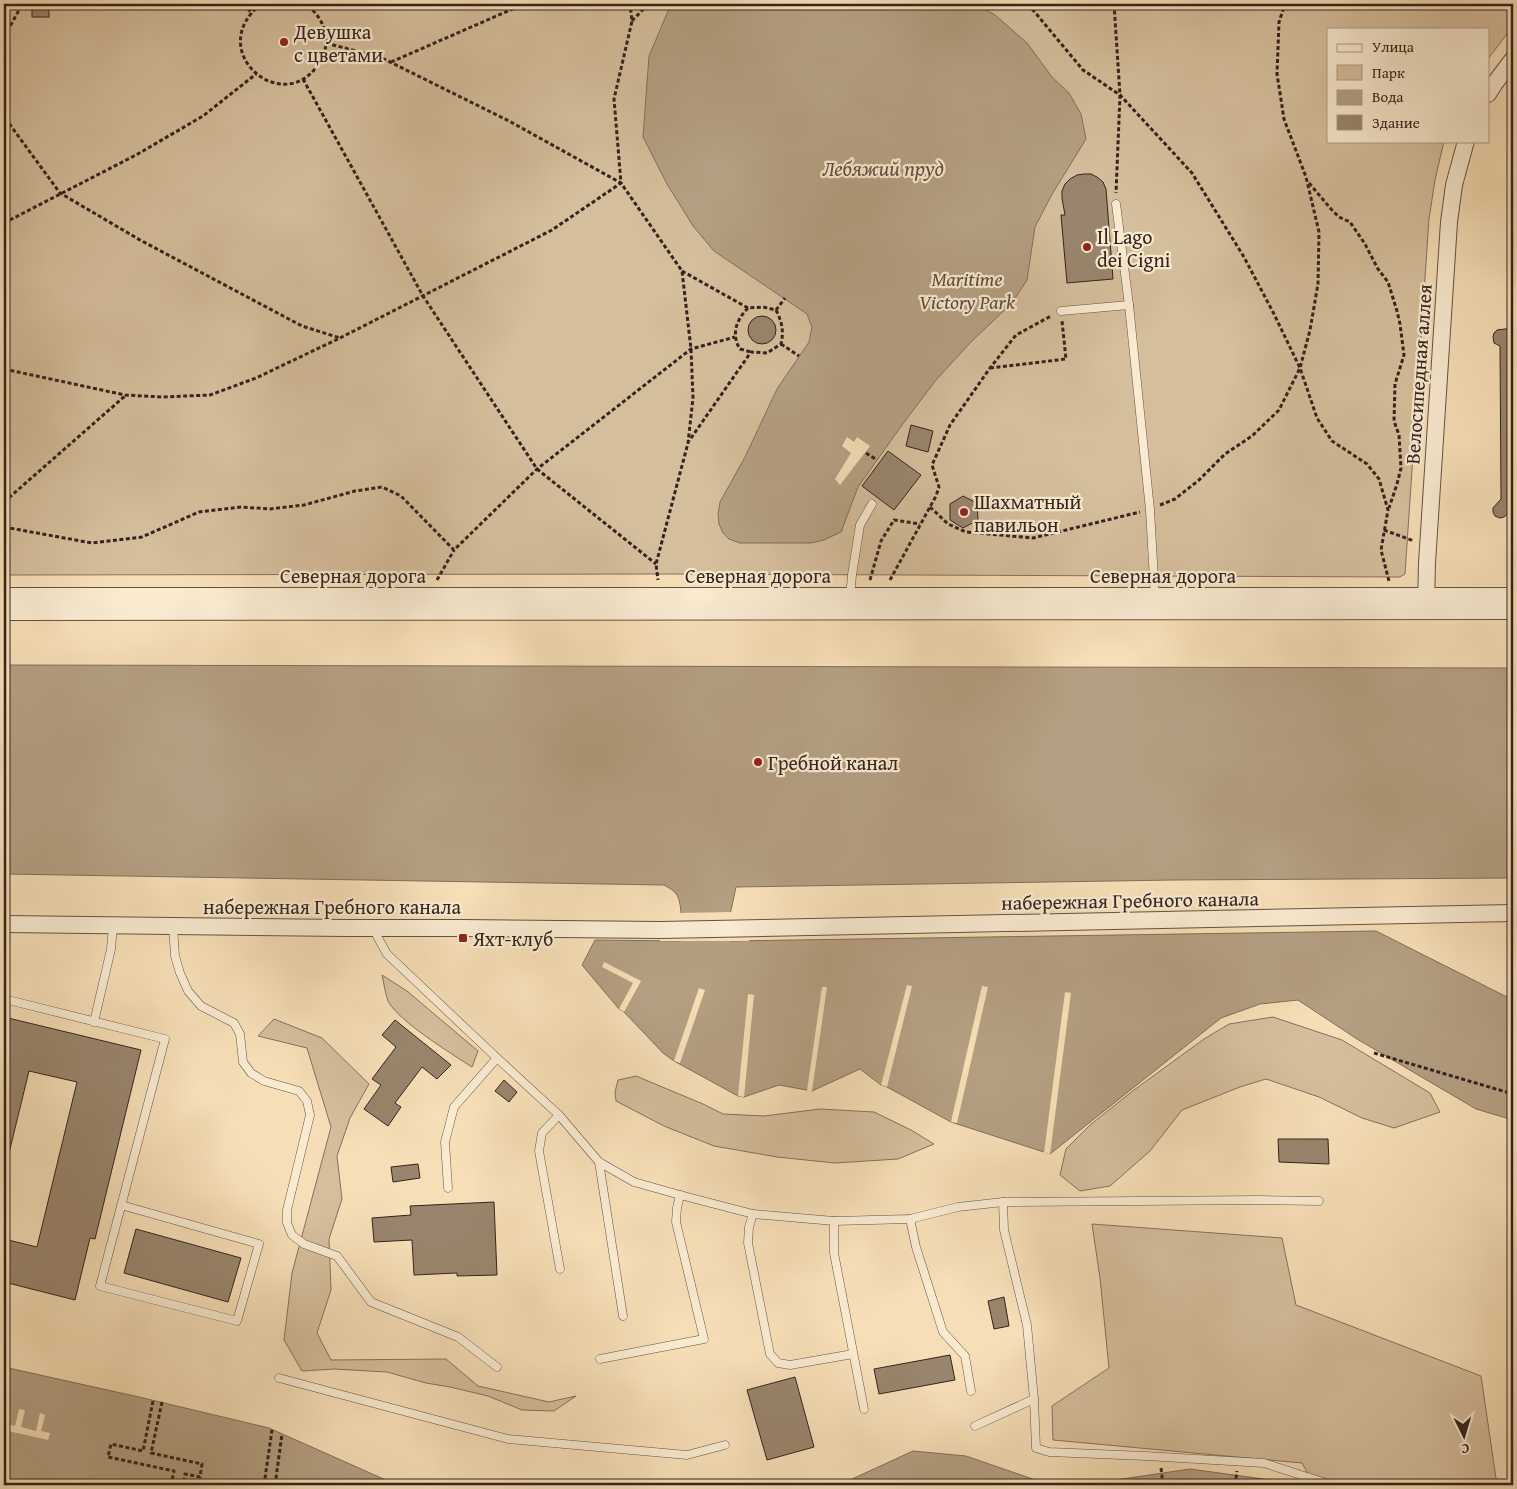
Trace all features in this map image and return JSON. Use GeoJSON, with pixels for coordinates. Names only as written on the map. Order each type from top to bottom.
{"type":"FeatureCollection","features":[{"type":"Feature","properties":{"kind":"street"},"geometry":{"type":"LineString","coordinates":[[1490,91],[1513,59]]}},
{"type":"Feature","properties":{"kind":"street","name":"Велосипедная аллея"},"geometry":{"type":"LineString","coordinates":[[1426,604],[1449,222],[1454,185],[1466,142]]}},
{"type":"Feature","properties":{"kind":"street","name":"Северная дорога"},"geometry":{"type":"LineString","coordinates":[[4,596],[850,604],[1426,604],[1513,611]]}},
{"type":"Feature","properties":{"kind":"street","name":"Северная дорога"},"geometry":{"type":"LineString","coordinates":[[1426,604],[1513,596]]}},
{"type":"Feature","properties":{"kind":"street","name":"Северная дорога"},"geometry":{"type":"LineString","coordinates":[[4,612],[850,604]]}},
{"type":"Feature","properties":{"kind":"street","name":"набережная Гребного канала"},"geometry":{"type":"LineString","coordinates":[[4,924],[660,930],[1513,913]]}},
{"type":"Feature","properties":{"kind":"lane"},"geometry":{"type":"LineString","coordinates":[[1116,204],[1129,305],[1150,510],[1155,604]]}},
{"type":"Feature","properties":{"kind":"lane"},"geometry":{"type":"LineString","coordinates":[[1061,311],[1129,305]]}},
{"type":"Feature","properties":{"kind":"lane"},"geometry":{"type":"LineString","coordinates":[[850,604],[852,575],[860,525],[872,504]]}},
{"type":"Feature","properties":{"kind":"lane"},"geometry":{"type":"LineString","coordinates":[[94,1022],[111,949],[113,926]]}},
{"type":"Feature","properties":{"kind":"lane"},"geometry":{"type":"LineString","coordinates":[[173,926],[175,956],[180,974],[188,991],[201,1006],[234,1023],[240,1034],[243,1062],[251,1073],[264,1082],[299,1091],[307,1101],[310,1114],[287,1210],[287,1223],[292,1235],[304,1244],[337,1256],[371,1302],[458,1337],[497,1367]]}},
{"type":"Feature","properties":{"kind":"lane"},"geometry":{"type":"LineString","coordinates":[[377,928],[377,936],[387,954],[496,1058],[560,1115],[599,1162],[634,1182],[753,1214],[834,1221],[910,1219],[958,1207],[1003,1202],[1319,1201]]}},
{"type":"Feature","properties":{"kind":"lane"},"geometry":{"type":"LineString","coordinates":[[4,999],[165,1039],[121,1205],[100,1286],[237,1321],[259,1244],[121,1205]]}},
{"type":"Feature","properties":{"kind":"lane"},"geometry":{"type":"LineString","coordinates":[[448,1188],[445,1142],[454,1108],[496,1058]]}},
{"type":"Feature","properties":{"kind":"lane"},"geometry":{"type":"LineString","coordinates":[[560,1115],[542,1133],[539,1151],[560,1269]]}},
{"type":"Feature","properties":{"kind":"lane"},"geometry":{"type":"LineString","coordinates":[[599,1162],[623,1316]]}},
{"type":"Feature","properties":{"kind":"lane"},"geometry":{"type":"LineString","coordinates":[[600,1359],[704,1339],[676,1222],[680,1195]]}},
{"type":"Feature","properties":{"kind":"lane"},"geometry":{"type":"LineString","coordinates":[[1003,1202],[1004,1230],[1026,1325],[1034,1399],[1036,1448],[1049,1452],[1264,1463],[1332,1485]]}},
{"type":"Feature","properties":{"kind":"lane"},"geometry":{"type":"LineString","coordinates":[[753,1214],[749,1227],[748,1243],[770,1354],[778,1363],[790,1365],[853,1354]]}},
{"type":"Feature","properties":{"kind":"lane"},"geometry":{"type":"LineString","coordinates":[[910,1219],[916,1247],[943,1332],[965,1356],[971,1391]]}},
{"type":"Feature","properties":{"kind":"lane"},"geometry":{"type":"LineString","coordinates":[[834,1221],[834,1253],[864,1409]]}},
{"type":"Feature","properties":{"kind":"lane"},"geometry":{"type":"LineString","coordinates":[[279,1378],[508,1439],[687,1456],[725,1445]]}},
{"type":"Feature","properties":{"kind":"lane"},"geometry":{"type":"LineString","coordinates":[[975,1426],[1034,1399]]}},
{"type":"Feature","properties":{"kind":"path"},"geometry":{"type":"LineString","coordinates":[[4,37],[18,12],[18,4]]}},
{"type":"Feature","properties":{"kind":"path"},"geometry":{"type":"LineString","coordinates":[[243,4],[251,12]]}},
{"type":"Feature","properties":{"kind":"path"},"geometry":{"type":"LineString","coordinates":[[261,4],[251,12],[244,23],[240,37],[241,51],[247,64],[256,74],[266,80],[278,83],[291,83],[312,73],[324,54],[326,43],[325,30],[320,18],[311,8],[304,4]]}},
{"type":"Feature","properties":{"kind":"path"},"geometry":{"type":"LineString","coordinates":[[390,62],[524,4]]}},
{"type":"Feature","properties":{"kind":"path"},"geometry":{"type":"LineString","coordinates":[[621,183],[614,99],[632,21],[630,4]]}},
{"type":"Feature","properties":{"kind":"path"},"geometry":{"type":"LineString","coordinates":[[632,21],[648,4]]}},
{"type":"Feature","properties":{"kind":"path"},"geometry":{"type":"LineString","coordinates":[[1028,4],[1083,70],[1120,95],[1192,172],[1274,314],[1300,368],[1318,418],[1332,441],[1367,464],[1379,479],[1388,510]]}},
{"type":"Feature","properties":{"kind":"path"},"geometry":{"type":"LineString","coordinates":[[1114,4],[1120,95],[1116,204]]}},
{"type":"Feature","properties":{"kind":"path"},"geometry":{"type":"LineString","coordinates":[[930,507],[948,524],[966,532],[1032,538],[1150,510],[1175,499],[1199,480],[1224,454],[1252,436],[1279,410],[1300,368],[1310,330],[1318,284],[1319,232],[1307,180],[1284,119],[1277,74],[1279,22],[1285,4]]}},
{"type":"Feature","properties":{"kind":"path"},"geometry":{"type":"LineString","coordinates":[[326,43],[382,58],[509,121],[621,183],[682,271],[748,308],[764,307],[776,310],[782,321],[782,344]]}},
{"type":"Feature","properties":{"kind":"path"},"geometry":{"type":"LineString","coordinates":[[4,222],[136,155],[203,116],[256,74]]}},
{"type":"Feature","properties":{"kind":"path"},"geometry":{"type":"LineString","coordinates":[[302,79],[423,296],[537,469],[656,564]]}},
{"type":"Feature","properties":{"kind":"path"},"geometry":{"type":"LineString","coordinates":[[4,120],[8,122],[60,193],[140,240],[302,326],[340,338]]}},
{"type":"Feature","properties":{"kind":"path"},"geometry":{"type":"LineString","coordinates":[[1307,180],[1330,209],[1339,217],[1350,222],[1365,244],[1378,269],[1388,282],[1400,324],[1404,356],[1395,384],[1394,421],[1399,435],[1401,468],[1388,510],[1381,550],[1389,582]]}},
{"type":"Feature","properties":{"kind":"path"},"geometry":{"type":"LineString","coordinates":[[4,369],[125,396],[210,395],[256,378],[340,338],[552,230],[621,183]]}},
{"type":"Feature","properties":{"kind":"path"},"geometry":{"type":"LineString","coordinates":[[659,581],[656,564],[688,443],[693,398],[691,349],[682,271]]}},
{"type":"Feature","properties":{"kind":"path"},"geometry":{"type":"LineString","coordinates":[[776,310],[785,298]]}},
{"type":"Feature","properties":{"kind":"path"},"geometry":{"type":"LineString","coordinates":[[748,308],[740,316],[736,324],[736,344],[740,350],[768,353],[782,344]]}},
{"type":"Feature","properties":{"kind":"path"},"geometry":{"type":"LineString","coordinates":[[889,581],[939,487],[932,465],[950,425],[990,368],[1016,335],[1061,311],[1066,359],[990,368]]}},
{"type":"Feature","properties":{"kind":"path"},"geometry":{"type":"LineString","coordinates":[[437,580],[454,550],[537,469],[691,349],[735,337]]}},
{"type":"Feature","properties":{"kind":"path"},"geometry":{"type":"LineString","coordinates":[[782,344],[799,356]]}},
{"type":"Feature","properties":{"kind":"path"},"geometry":{"type":"LineString","coordinates":[[688,443],[751,352]]}},
{"type":"Feature","properties":{"kind":"path"},"geometry":{"type":"LineString","coordinates":[[4,502],[125,396]]}},
{"type":"Feature","properties":{"kind":"path"},"geometry":{"type":"LineString","coordinates":[[866,453],[876,460]]}},
{"type":"Feature","properties":{"kind":"path"},"geometry":{"type":"LineString","coordinates":[[4,527],[92,543],[142,537],[199,512],[241,507],[270,509],[304,506],[355,491],[382,487],[401,496],[454,550]]}},
{"type":"Feature","properties":{"kind":"path"},"geometry":{"type":"LineString","coordinates":[[870,580],[881,541],[894,520],[920,524]]}},
{"type":"Feature","properties":{"kind":"path"},"geometry":{"type":"LineString","coordinates":[[1384,530],[1414,542]]}},
{"type":"Feature","properties":{"kind":"path"},"geometry":{"type":"LineString","coordinates":[[1374,1053],[1513,1094]]}},
{"type":"Feature","properties":{"kind":"path"},"geometry":{"type":"LineString","coordinates":[[153,1401],[143,1451],[111,1444],[108,1457],[174,1471],[172,1485]]}},
{"type":"Feature","properties":{"kind":"path"},"geometry":{"type":"LineString","coordinates":[[162,1402],[151,1453],[202,1464],[200,1477],[185,1474],[183,1485]]}},
{"type":"Feature","properties":{"kind":"path"},"geometry":{"type":"LineString","coordinates":[[264,1485],[272,1430]]}},
{"type":"Feature","properties":{"kind":"path"},"geometry":{"type":"LineString","coordinates":[[275,1485],[282,1434]]}},
{"type":"Feature","properties":{"kind":"path"},"geometry":{"type":"LineString","coordinates":[[1161,1468],[1163,1485]]}},
{"type":"Feature","properties":{"kind":"path"},"geometry":{"type":"LineString","coordinates":[[1235,1485],[1238,1469]]}},
{"type":"Feature","properties":{"kind":"green space","name":"Maritime Victory Park"},"geometry":{"type":"Polygon","coordinates":[[[4,4],[1513,4],[1513,26],[1490,56],[1490,28],[1327,28],[1327,142],[1444,142],[1429,219],[1405,574],[1400,577],[667,574],[4,575],[4,4]]]}},
{"type":"Feature","properties":{"kind":"green space"},"geometry":{"type":"Polygon","coordinates":[[[382,975],[407,991],[478,1051],[472,1067],[426,1037],[394,1009],[388,1001],[382,975]]]}},
{"type":"Feature","properties":{"kind":"green space"},"geometry":{"type":"Polygon","coordinates":[[[1273,1017],[1342,1040],[1430,1093],[1440,1112],[1394,1128],[1362,1118],[1319,1097],[1266,1079],[1182,1110],[1150,1151],[1110,1186],[1080,1191],[1060,1175],[1066,1149],[1090,1125],[1134,1090],[1204,1039],[1229,1024],[1273,1017]]]}},
{"type":"Feature","properties":{"kind":"green space"},"geometry":{"type":"Polygon","coordinates":[[[274,1019],[322,1038],[369,1084],[350,1118],[337,1156],[342,1199],[329,1239],[331,1290],[317,1333],[331,1360],[446,1359],[478,1386],[549,1402],[576,1396],[554,1411],[522,1410],[488,1396],[426,1383],[387,1372],[334,1369],[302,1371],[284,1340],[292,1273],[331,1127],[307,1048],[258,1036],[274,1019]]]}},
{"type":"Feature","properties":{"kind":"green space"},"geometry":{"type":"Polygon","coordinates":[[[636,1076],[723,1114],[764,1116],[820,1109],[874,1112],[911,1130],[934,1144],[898,1159],[835,1163],[777,1157],[714,1146],[664,1126],[616,1101],[615,1092],[618,1080],[636,1076]]]}},
{"type":"Feature","properties":{"kind":"green space"},"geometry":{"type":"Polygon","coordinates":[[[1092,1224],[1282,1238],[1296,1305],[1481,1376],[1497,1485],[1314,1485],[1302,1463],[1053,1440],[1052,1406],[1109,1368],[1100,1278],[1092,1224]]]}},
{"type":"Feature","properties":{"kind":"water","name":"Лебяжий пруд"},"geometry":{"type":"Polygon","coordinates":[[[671,4],[975,4],[995,15],[1027,43],[1052,77],[1069,93],[1081,114],[1086,139],[1051,196],[1035,227],[1027,280],[1012,303],[971,342],[936,380],[858,487],[841,532],[824,540],[811,543],[740,543],[729,539],[723,533],[719,524],[720,502],[745,457],[777,389],[809,342],[812,327],[807,314],[714,251],[693,226],[667,184],[643,137],[649,56],[671,4]]]}},
{"type":"Feature","properties":{"kind":"water","name":"Гребной канал"},"geometry":{"type":"Polygon","coordinates":[[[4,665],[1513,668],[1513,878],[1175,880],[736,887],[730,915],[730,941],[1376,931],[1513,1000],[1513,1120],[1476,1109],[1357,1039],[1298,1000],[1260,1004],[1221,1018],[1050,1154],[951,1122],[881,1085],[860,1069],[812,1091],[779,1085],[744,1097],[738,1096],[663,1053],[619,1009],[582,965],[595,940],[680,941],[681,917],[679,899],[671,889],[664,885],[4,874],[4,665]]]}},
{"type":"Feature","properties":{"kind":"water"},"geometry":{"type":"Polygon","coordinates":[[[4,1367],[269,1428],[397,1485],[4,1485],[4,1367]]]}},
{"type":"Feature","properties":{"kind":"water"},"geometry":{"type":"Polygon","coordinates":[[[913,1451],[966,1456],[1050,1485],[839,1485],[913,1451]]]}},
{"type":"Feature","properties":{"kind":"water"},"geometry":{"type":"Polygon","coordinates":[[[1190,1469],[1271,1480],[1277,1485],[1082,1485],[1190,1469]]]}},
{"type":"Feature","properties":{"kind":"pier"},"geometry":{"type":"Polygon","coordinates":[[[847,437],[854,442],[857,437],[870,446],[840,485],[835,479],[851,453],[842,446],[847,437]]]}},
{"type":"Feature","properties":{"kind":"pier"},"geometry":{"type":"Polygon","coordinates":[[[733,912],[732,938],[749,938],[749,941],[660,941],[660,938],[678,938],[678,913],[733,912]]]}},
{"type":"Feature","properties":{"kind":"pier"},"geometry":{"type":"Polygon","coordinates":[[[604,962],[641,981],[624,1012],[619,1009],[633,983],[602,967],[604,962]]]}},
{"type":"Feature","properties":{"kind":"pier"},"geometry":{"type":"Polygon","coordinates":[[[907,985],[912,986],[887,1087],[881,1085],[907,985]]]}},
{"type":"Feature","properties":{"kind":"pier"},"geometry":{"type":"Polygon","coordinates":[[[982,986],[988,987],[957,1123],[951,1122],[982,986]]]}},
{"type":"Feature","properties":{"kind":"pier"},"geometry":{"type":"Polygon","coordinates":[[[822,987],[827,987],[812,1091],[807,1091],[822,987]]]}},
{"type":"Feature","properties":{"kind":"pier"},"geometry":{"type":"Polygon","coordinates":[[[699,988],[705,990],[680,1063],[674,1061],[699,988]]]}},
{"type":"Feature","properties":{"kind":"pier"},"geometry":{"type":"Polygon","coordinates":[[[1065,992],[1071,993],[1050,1154],[1044,1153],[1065,992]]]}},
{"type":"Feature","properties":{"kind":"pier"},"geometry":{"type":"Polygon","coordinates":[[[748,994],[754,995],[744,1097],[738,1096],[748,994]]]}},
{"type":"Feature","properties":{"kind":"pier"},"geometry":{"type":"Polygon","coordinates":[[[19,1409],[25,1410],[21,1427],[36,1431],[40,1413],[45,1415],[41,1431],[50,1433],[48,1440],[4,1430],[4,1423],[15,1426],[19,1409]]]}},
{"type":"Feature","properties":{"kind":"building"},"geometry":{"type":"Polygon","coordinates":[[[32,4],[49,4],[49,17],[32,17],[32,4]]]}},
{"type":"Feature","properties":{"kind":"building","name":"Il Lago dei Cigni"},"geometry":{"type":"Polygon","coordinates":[[[1084,174],[1091,174],[1097,177],[1103,182],[1106,189],[1113,279],[1067,283],[1061,215],[1065,215],[1062,191],[1070,179],[1084,174]]]}},
{"type":"Feature","properties":{"kind":"building"},"geometry":{"type":"Polygon","coordinates":[[[762,316],[772,320],[776,330],[772,340],[762,344],[752,340],[748,330],[752,320],[762,316]]]}},
{"type":"Feature","properties":{"kind":"building"},"geometry":{"type":"Polygon","coordinates":[[[1513,328],[1513,509],[1500,518],[1495,516],[1493,512],[1493,508],[1501,499],[1500,346],[1494,343],[1493,337],[1497,330],[1513,328]]]}},
{"type":"Feature","properties":{"kind":"building"},"geometry":{"type":"Polygon","coordinates":[[[911,425],[933,431],[928,452],[906,446],[911,425]]]}},
{"type":"Feature","properties":{"kind":"building"},"geometry":{"type":"Polygon","coordinates":[[[888,451],[921,475],[894,510],[862,486],[888,451]]]}},
{"type":"Feature","properties":{"kind":"building","name":"Шахматный павильон"},"geometry":{"type":"Polygon","coordinates":[[[963,496],[977,503],[978,520],[963,528],[950,520],[950,504],[963,496]]]}},
{"type":"Feature","properties":{"kind":"building"},"geometry":{"type":"Polygon","coordinates":[[[4,1017],[141,1050],[95,1239],[90,1238],[75,1300],[4,1282],[4,1239],[37,1247],[77,1082],[29,1071],[9,1153],[4,1153],[4,1017]]]}},
{"type":"Feature","properties":{"kind":"building"},"geometry":{"type":"Polygon","coordinates":[[[395,1020],[451,1065],[437,1079],[422,1067],[395,1103],[401,1107],[388,1126],[364,1109],[381,1085],[372,1079],[396,1047],[382,1035],[395,1020]]]}},
{"type":"Feature","properties":{"kind":"building"},"geometry":{"type":"Polygon","coordinates":[[[504,1080],[517,1092],[509,1102],[495,1091],[504,1080]]]}},
{"type":"Feature","properties":{"kind":"building"},"geometry":{"type":"Polygon","coordinates":[[[1278,1139],[1328,1139],[1329,1164],[1279,1162],[1278,1139]]]}},
{"type":"Feature","properties":{"kind":"building"},"geometry":{"type":"Polygon","coordinates":[[[418,1164],[420,1178],[393,1182],[391,1167],[418,1164]]]}},
{"type":"Feature","properties":{"kind":"building"},"geometry":{"type":"Polygon","coordinates":[[[494,1202],[497,1275],[457,1276],[457,1273],[414,1275],[412,1240],[374,1242],[372,1218],[411,1215],[410,1206],[494,1202]]]}},
{"type":"Feature","properties":{"kind":"building"},"geometry":{"type":"Polygon","coordinates":[[[136,1229],[241,1258],[228,1302],[124,1273],[136,1229]]]}},
{"type":"Feature","properties":{"kind":"building"},"geometry":{"type":"Polygon","coordinates":[[[1004,1297],[1009,1326],[994,1329],[988,1301],[1004,1297]]]}},
{"type":"Feature","properties":{"kind":"building"},"geometry":{"type":"Polygon","coordinates":[[[950,1355],[955,1380],[879,1394],[874,1369],[950,1355]]]}},
{"type":"Feature","properties":{"kind":"building"},"geometry":{"type":"Polygon","coordinates":[[[795,1377],[814,1447],[767,1460],[747,1390],[795,1377]]]}},
{"type":"Feature","properties":{"kind":"place","name":"Девушка с цветами"},"geometry":{"type":"Point","coordinates":[284,42]}},
{"type":"Feature","properties":{"kind":"place","name":"Il Lago dei Cigni"},"geometry":{"type":"Point","coordinates":[1087,247]}},
{"type":"Feature","properties":{"kind":"place","name":"Шахматный павильон"},"geometry":{"type":"Point","coordinates":[964,512]}},
{"type":"Feature","properties":{"kind":"place","name":"Гребной канал"},"geometry":{"type":"Point","coordinates":[758,762]}},
{"type":"Feature","properties":{"kind":"place","name":"Яхт-клуб"},"geometry":{"type":"Point","coordinates":[463,938]}}]}
